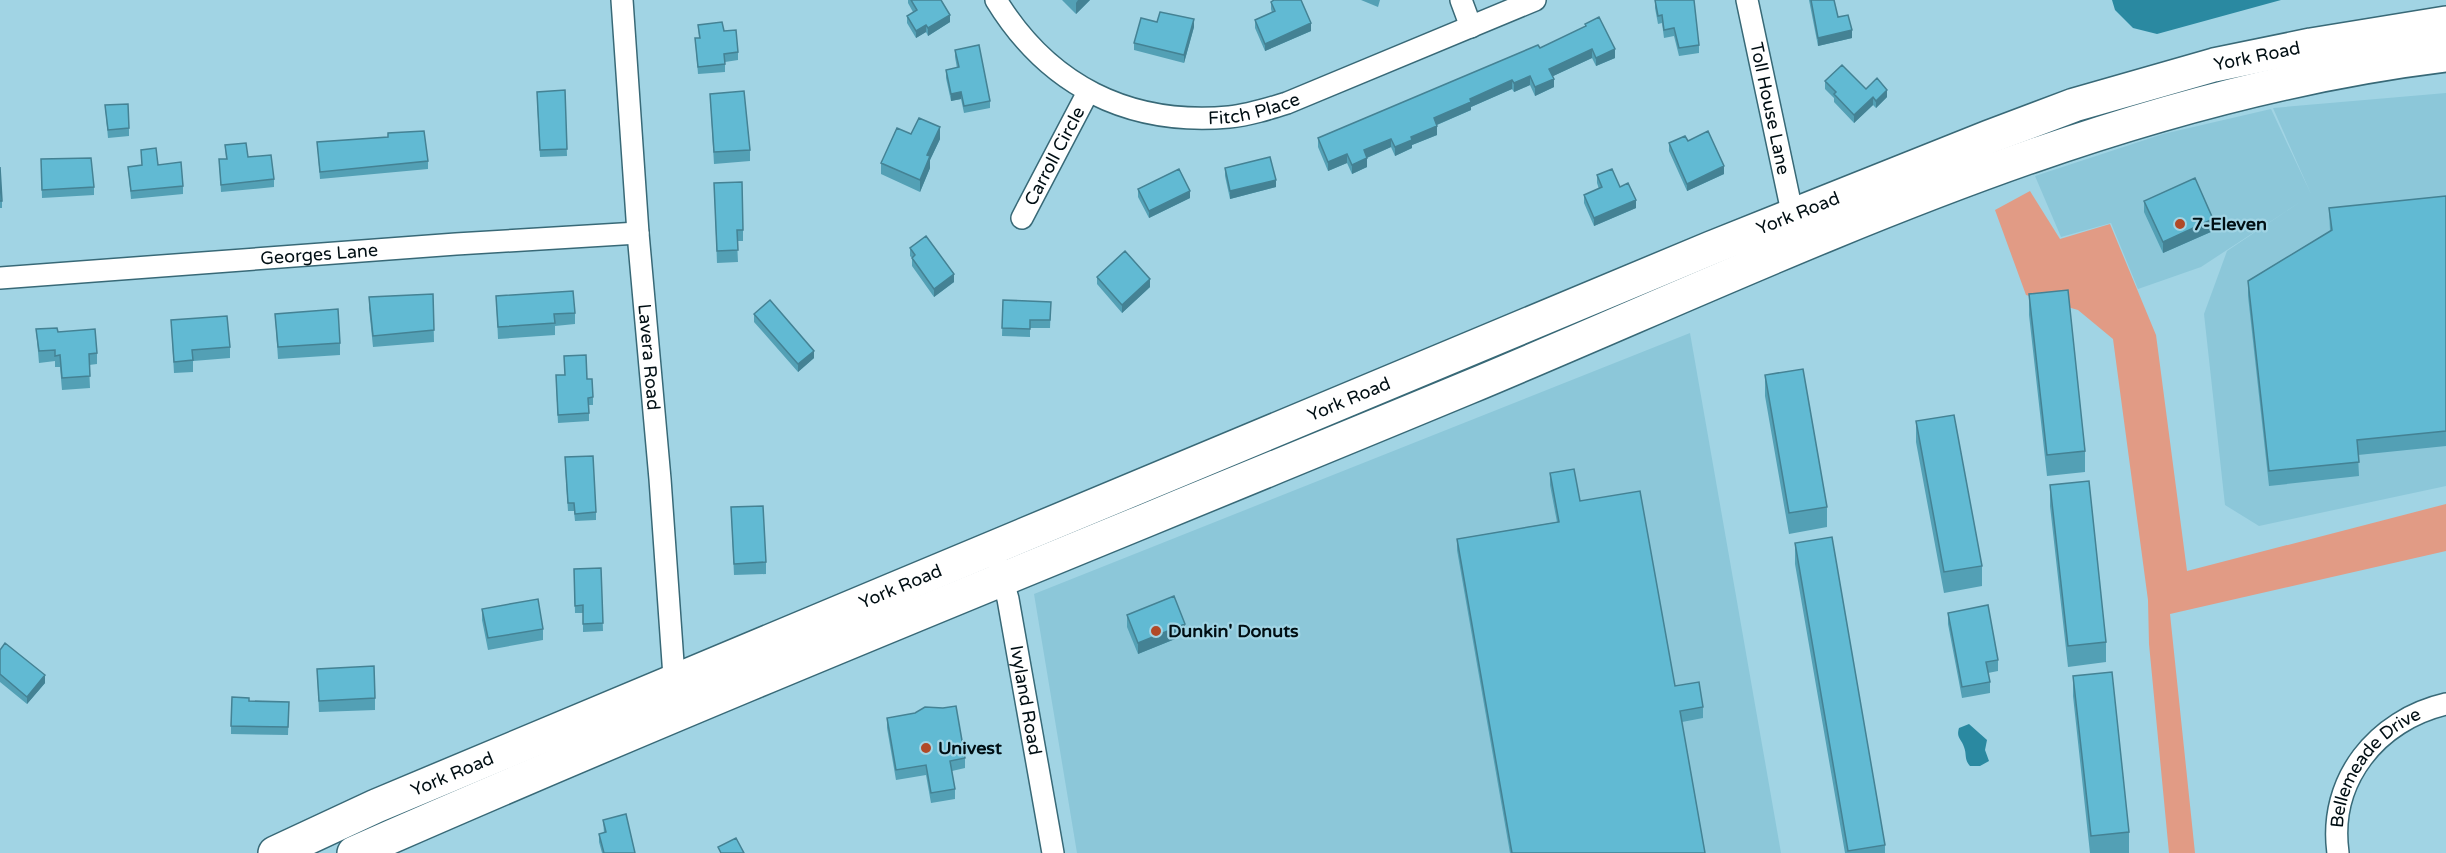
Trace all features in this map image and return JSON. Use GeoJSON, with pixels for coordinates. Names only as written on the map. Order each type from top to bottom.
{"type":"FeatureCollection","features":[{"type":"Feature","properties":{"kind":"highway","name":"York Road"},"geometry":{"type":"LineString","coordinates":[[354,853],[679,715],[998,563],[1793,216],[1989,136],[2113,93],[2214,65],[2311,45],[2446,24]]}},
{"type":"Feature","properties":{"kind":"highway","name":"York Road"},"geometry":{"type":"LineString","coordinates":[[275,853],[376,806],[674,681],[1469,387],[1999,167],[2171,110],[2312,77],[2446,55]]}},
{"type":"Feature","properties":{"kind":"street","name":"Lavera Road"},"geometry":{"type":"LineString","coordinates":[[622,0],[638,233],[660,479],[674,681],[679,715]]}},
{"type":"Feature","properties":{"kind":"street","name":"Fitch Place"},"geometry":{"type":"LineString","coordinates":[[996,0],[1009,22],[1030,48],[1053,69],[1088,92],[1128,108],[1161,116],[1196,119],[1251,114],[1287,103],[1535,0]]}},
{"type":"Feature","properties":{"kind":"street"},"geometry":{"type":"LineString","coordinates":[[1461,0],[1471,27]]}},
{"type":"Feature","properties":{"kind":"street","name":"Toll House Lane"},"geometry":{"type":"LineString","coordinates":[[1748,0],[1800,248]]}},
{"type":"Feature","properties":{"kind":"street","name":"Carroll Circle"},"geometry":{"type":"LineString","coordinates":[[1022,219],[1088,92]]}},
{"type":"Feature","properties":{"kind":"street","name":"Georges Lane"},"geometry":{"type":"LineString","coordinates":[[0,278],[456,244],[638,233]]}},
{"type":"Feature","properties":{"kind":"street","name":"Ivyland Road"},"geometry":{"type":"LineString","coordinates":[[998,563],[1007,593],[1053,853]]}},
{"type":"Feature","properties":{"kind":"street","name":"Bellemeade Drive"},"geometry":{"type":"LineString","coordinates":[[2337,853],[2337,813],[2344,787],[2357,763],[2369,747],[2400,722],[2418,712],[2446,704]]}},
{"type":"Feature","properties":{"kind":"shaded area"},"geometry":{"type":"Polygon","coordinates":[[[2112,0],[2281,0],[2157,34],[2133,28],[2115,10],[2112,0]]]}},
{"type":"Feature","properties":{"kind":"shaded area"},"geometry":{"type":"Polygon","coordinates":[[[2446,93],[2446,486],[2259,526],[2225,505],[2204,314],[2227,251],[2300,202],[2201,267],[2138,289],[2111,223],[2061,237],[2035,176],[2163,134],[2271,109],[2311,194],[2273,108],[2446,93]]]}},
{"type":"Feature","properties":{"kind":"shaded area"},"geometry":{"type":"Polygon","coordinates":[[[2030,191],[2060,239],[2110,224],[2156,335],[2187,571],[2446,504],[2446,551],[2170,614],[2195,853],[2169,853],[2149,644],[2148,600],[2113,339],[2078,310],[2026,295],[1995,210],[2030,191]]]}},
{"type":"Feature","properties":{"kind":"shaded area"},"geometry":{"type":"Polygon","coordinates":[[[1690,333],[1781,853],[1077,853],[1034,594],[1690,333]]]}},
{"type":"Feature","properties":{"kind":"shaded area"},"geometry":{"type":"Polygon","coordinates":[[[1969,724],[1987,740],[1985,750],[1989,761],[1980,766],[1968,764],[1964,747],[1958,736],[1959,728],[1969,724]]]}},
{"type":"Feature","properties":{"kind":"building"},"geometry":{"type":"Polygon","coordinates":[[[911,0],[941,0],[950,15],[928,28],[926,25],[916,31],[907,16],[917,10],[911,0]]]}},
{"type":"Feature","properties":{"kind":"building"},"geometry":{"type":"Polygon","coordinates":[[[1301,0],[1311,23],[1265,44],[1255,20],[1275,11],[1271,2],[1301,0]]]}},
{"type":"Feature","properties":{"kind":"building"},"geometry":{"type":"Polygon","coordinates":[[[1655,0],[1694,0],[1699,45],[1679,48],[1674,28],[1664,30],[1662,15],[1658,16],[1655,0]]]}},
{"type":"Feature","properties":{"kind":"building"},"geometry":{"type":"Polygon","coordinates":[[[1811,0],[1834,0],[1838,17],[1848,15],[1852,30],[1818,38],[1811,0]]]}},
{"type":"Feature","properties":{"kind":"building"},"geometry":{"type":"Polygon","coordinates":[[[1160,12],[1194,19],[1184,55],[1134,43],[1141,18],[1157,22],[1160,12]]]}},
{"type":"Feature","properties":{"kind":"building"},"geometry":{"type":"Polygon","coordinates":[[[1599,17],[1615,49],[1596,58],[1592,49],[1549,69],[1554,79],[1535,87],[1530,76],[1514,83],[1512,80],[1470,99],[1471,102],[1434,118],[1437,126],[1411,137],[1412,140],[1395,147],[1391,139],[1364,150],[1367,158],[1352,165],[1347,154],[1328,162],[1318,138],[1538,45],[1540,48],[1586,26],[1585,24],[1599,17]]]}},
{"type":"Feature","properties":{"kind":"building"},"geometry":{"type":"Polygon","coordinates":[[[722,22],[724,31],[736,30],[738,52],[724,54],[725,64],[698,67],[695,38],[700,38],[698,25],[722,22]]]}},
{"type":"Feature","properties":{"kind":"building"},"geometry":{"type":"Polygon","coordinates":[[[979,45],[990,101],[964,106],[961,92],[951,94],[946,70],[959,67],[955,50],[979,45]]]}},
{"type":"Feature","properties":{"kind":"building"},"geometry":{"type":"Polygon","coordinates":[[[1842,65],[1866,89],[1877,78],[1887,90],[1876,101],[1873,97],[1854,115],[1825,81],[1842,65]]]}},
{"type":"Feature","properties":{"kind":"building"},"geometry":{"type":"Polygon","coordinates":[[[565,90],[567,149],[540,150],[537,92],[565,90]]]}},
{"type":"Feature","properties":{"kind":"building"},"geometry":{"type":"Polygon","coordinates":[[[744,91],[750,150],[714,152],[710,94],[744,91]]]}},
{"type":"Feature","properties":{"kind":"building"},"geometry":{"type":"Polygon","coordinates":[[[128,104],[129,128],[108,130],[105,105],[128,104]]]}},
{"type":"Feature","properties":{"kind":"building"},"geometry":{"type":"Polygon","coordinates":[[[919,118],[940,127],[927,155],[930,156],[920,180],[881,163],[897,128],[911,134],[919,118]]]}},
{"type":"Feature","properties":{"kind":"building"},"geometry":{"type":"Polygon","coordinates":[[[424,131],[428,161],[320,172],[317,142],[388,137],[388,133],[424,131]]]}},
{"type":"Feature","properties":{"kind":"building"},"geometry":{"type":"Polygon","coordinates":[[[1708,131],[1724,166],[1687,184],[1669,143],[1685,136],[1688,141],[1708,131]]]}},
{"type":"Feature","properties":{"kind":"building"},"geometry":{"type":"Polygon","coordinates":[[[246,143],[248,157],[271,155],[274,179],[221,185],[219,159],[227,159],[225,145],[246,143]]]}},
{"type":"Feature","properties":{"kind":"building"},"geometry":{"type":"Polygon","coordinates":[[[156,148],[158,165],[181,162],[183,186],[131,191],[128,167],[142,165],[141,150],[156,148]]]}},
{"type":"Feature","properties":{"kind":"building"},"geometry":{"type":"Polygon","coordinates":[[[1270,157],[1276,180],[1230,191],[1225,168],[1270,157]]]}},
{"type":"Feature","properties":{"kind":"building"},"geometry":{"type":"Polygon","coordinates":[[[91,158],[94,187],[42,190],[41,159],[91,158]]]}},
{"type":"Feature","properties":{"kind":"building"},"geometry":{"type":"Polygon","coordinates":[[[0,167],[2,201],[0,201],[0,167]]]}},
{"type":"Feature","properties":{"kind":"building"},"geometry":{"type":"Polygon","coordinates":[[[1179,169],[1190,191],[1149,211],[1138,189],[1179,169]]]}},
{"type":"Feature","properties":{"kind":"building"},"geometry":{"type":"Polygon","coordinates":[[[1612,169],[1620,187],[1628,183],[1636,200],[1594,218],[1584,195],[1602,187],[1597,175],[1612,169]]]}},
{"type":"Feature","properties":{"kind":"building"},"geometry":{"type":"Polygon","coordinates":[[[2195,178],[2213,219],[2163,242],[2144,201],[2195,178]]]}},
{"type":"Feature","properties":{"kind":"building"},"geometry":{"type":"Polygon","coordinates":[[[742,182],[743,230],[737,230],[738,250],[717,251],[714,183],[742,182]]]}},
{"type":"Feature","properties":{"kind":"building"},"geometry":{"type":"Polygon","coordinates":[[[2446,196],[2446,431],[2357,440],[2359,462],[2269,471],[2248,281],[2332,230],[2329,208],[2446,196]]]}},
{"type":"Feature","properties":{"kind":"building"},"geometry":{"type":"Polygon","coordinates":[[[926,236],[954,274],[934,289],[912,258],[915,255],[910,248],[926,236]]]}},
{"type":"Feature","properties":{"kind":"building"},"geometry":{"type":"Polygon","coordinates":[[[1125,251],[1150,279],[1122,305],[1097,277],[1125,251]]]}},
{"type":"Feature","properties":{"kind":"building"},"geometry":{"type":"Polygon","coordinates":[[[2068,290],[2085,451],[2047,455],[2029,294],[2068,290]]]}},
{"type":"Feature","properties":{"kind":"building"},"geometry":{"type":"Polygon","coordinates":[[[573,291],[575,313],[554,314],[555,323],[498,327],[496,296],[573,291]]]}},
{"type":"Feature","properties":{"kind":"building"},"geometry":{"type":"Polygon","coordinates":[[[433,294],[434,330],[373,336],[369,297],[433,294]]]}},
{"type":"Feature","properties":{"kind":"building"},"geometry":{"type":"Polygon","coordinates":[[[770,300],[814,351],[798,364],[754,314],[770,300]]]}},
{"type":"Feature","properties":{"kind":"building"},"geometry":{"type":"Polygon","coordinates":[[[1003,300],[1051,302],[1050,320],[1030,320],[1030,329],[1002,328],[1003,300]]]}},
{"type":"Feature","properties":{"kind":"building"},"geometry":{"type":"Polygon","coordinates":[[[338,309],[340,343],[278,347],[275,314],[338,309]]]}},
{"type":"Feature","properties":{"kind":"building"},"geometry":{"type":"Polygon","coordinates":[[[227,316],[230,347],[192,350],[193,360],[174,362],[171,320],[227,316]]]}},
{"type":"Feature","properties":{"kind":"building"},"geometry":{"type":"Polygon","coordinates":[[[57,328],[58,332],[95,329],[97,353],[89,354],[90,376],[62,378],[60,355],[55,356],[55,350],[39,351],[36,329],[57,328]]]}},
{"type":"Feature","properties":{"kind":"building"},"geometry":{"type":"Polygon","coordinates":[[[586,355],[587,379],[592,379],[593,397],[588,398],[589,413],[558,415],[556,375],[565,375],[564,356],[586,355]]]}},
{"type":"Feature","properties":{"kind":"building"},"geometry":{"type":"Polygon","coordinates":[[[1803,369],[1827,507],[1789,513],[1765,375],[1803,369]]]}},
{"type":"Feature","properties":{"kind":"building"},"geometry":{"type":"Polygon","coordinates":[[[1954,415],[1982,566],[1944,572],[1916,421],[1954,415]]]}},
{"type":"Feature","properties":{"kind":"building"},"geometry":{"type":"Polygon","coordinates":[[[593,456],[596,512],[575,514],[574,503],[568,503],[565,457],[593,456]]]}},
{"type":"Feature","properties":{"kind":"building"},"geometry":{"type":"Polygon","coordinates":[[[1574,469],[1580,501],[1640,491],[1675,686],[1699,682],[1703,707],[1680,711],[1705,853],[1512,853],[1457,539],[1559,522],[1550,473],[1574,469]]]}},
{"type":"Feature","properties":{"kind":"building"},"geometry":{"type":"Polygon","coordinates":[[[2089,481],[2106,642],[2068,646],[2050,485],[2089,481]]]}},
{"type":"Feature","properties":{"kind":"building"},"geometry":{"type":"Polygon","coordinates":[[[763,506],[766,562],[734,564],[731,507],[763,506]]]}},
{"type":"Feature","properties":{"kind":"building"},"geometry":{"type":"Polygon","coordinates":[[[1832,537],[1885,845],[1848,851],[1795,543],[1832,537]]]}},
{"type":"Feature","properties":{"kind":"building"},"geometry":{"type":"Polygon","coordinates":[[[601,568],[603,623],[583,624],[583,605],[575,606],[574,569],[601,568]]]}},
{"type":"Feature","properties":{"kind":"building"},"geometry":{"type":"Polygon","coordinates":[[[1174,596],[1185,624],[1138,643],[1127,615],[1174,596]]]}},
{"type":"Feature","properties":{"kind":"building"},"geometry":{"type":"Polygon","coordinates":[[[538,599],[543,629],[488,638],[482,609],[538,599]]]}},
{"type":"Feature","properties":{"kind":"building"},"geometry":{"type":"Polygon","coordinates":[[[1988,605],[1998,660],[1986,662],[1990,682],[1962,687],[1948,613],[1988,605]]]}},
{"type":"Feature","properties":{"kind":"building"},"geometry":{"type":"Polygon","coordinates":[[[5,643],[45,675],[27,697],[0,674],[0,650],[5,643]]]}},
{"type":"Feature","properties":{"kind":"building"},"geometry":{"type":"Polygon","coordinates":[[[374,666],[375,698],[319,701],[317,669],[374,666]]]}},
{"type":"Feature","properties":{"kind":"building"},"geometry":{"type":"Polygon","coordinates":[[[2112,672],[2129,832],[2091,836],[2073,676],[2112,672]]]}},
{"type":"Feature","properties":{"kind":"building"},"geometry":{"type":"Polygon","coordinates":[[[232,697],[249,698],[249,701],[289,702],[288,727],[231,726],[232,697]]]}},
{"type":"Feature","properties":{"kind":"building","name":"Univest"},"geometry":{"type":"Polygon","coordinates":[[[956,706],[965,758],[950,761],[955,789],[931,793],[926,765],[896,770],[887,718],[915,713],[925,707],[956,706]]]}},
{"type":"Feature","properties":{"kind":"building"},"geometry":{"type":"Polygon","coordinates":[[[626,814],[635,853],[604,853],[599,834],[606,832],[603,820],[626,814]]]}},
{"type":"Feature","properties":{"kind":"building"},"geometry":{"type":"Polygon","coordinates":[[[736,838],[744,853],[721,853],[718,847],[736,838]]]}},
{"type":"Feature","properties":{"kind":"place","name":"7-Eleven"},"geometry":{"type":"Point","coordinates":[2180,224]}},
{"type":"Feature","properties":{"kind":"place","name":"Dunkin' Donuts"},"geometry":{"type":"Point","coordinates":[1156,631]}},
{"type":"Feature","properties":{"kind":"place","name":"Univest"},"geometry":{"type":"Point","coordinates":[926,748]}}]}
